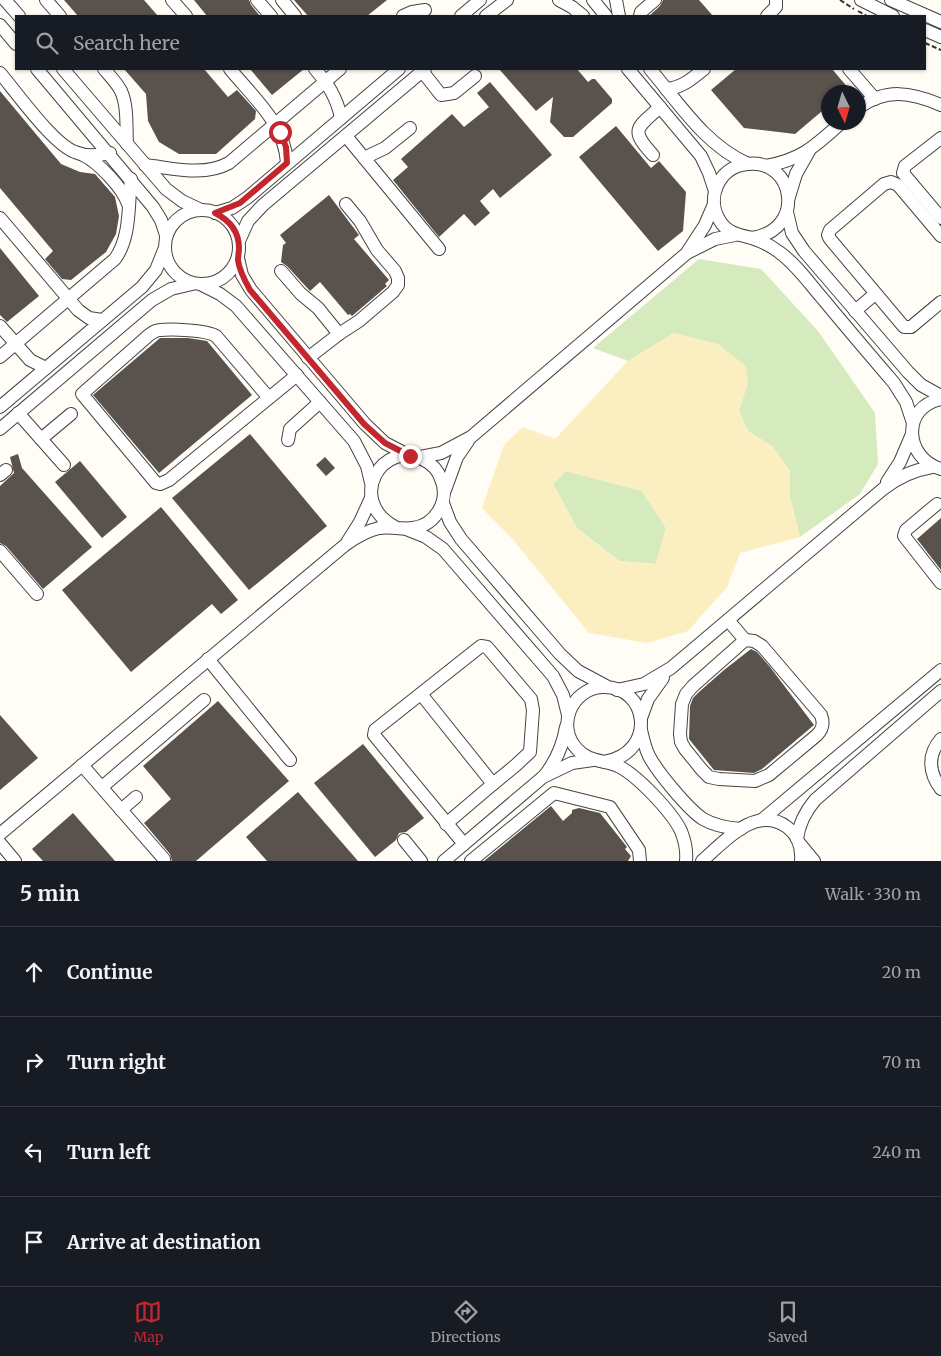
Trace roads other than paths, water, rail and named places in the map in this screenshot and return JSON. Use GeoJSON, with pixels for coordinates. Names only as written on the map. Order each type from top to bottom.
{"type":"FeatureCollection","features":[{"type":"Feature","properties":{"kind":"street"},"geometry":{"type":"LineString","coordinates":[[5,0],[17,15]]}},
{"type":"Feature","properties":{"kind":"street"},"geometry":{"type":"LineString","coordinates":[[46,0],[59,15]]}},
{"type":"Feature","properties":{"kind":"street"},"geometry":{"type":"LineString","coordinates":[[172,0],[185,15]]}},
{"type":"Feature","properties":{"kind":"street"},"geometry":{"type":"LineString","coordinates":[[257,0],[270,15]]}},
{"type":"Feature","properties":{"kind":"street"},"geometry":{"type":"LineString","coordinates":[[282,0],[294,15]]}},
{"type":"Feature","properties":{"kind":"street"},"geometry":{"type":"LineString","coordinates":[[462,15],[480,0]]}},
{"type":"Feature","properties":{"kind":"street"},"geometry":{"type":"LineString","coordinates":[[487,15],[507,0]]}},
{"type":"Feature","properties":{"kind":"street"},"geometry":{"type":"LineString","coordinates":[[559,0],[572,7],[581,15]]}},
{"type":"Feature","properties":{"kind":"street"},"geometry":{"type":"LineString","coordinates":[[593,0],[605,15]]}},
{"type":"Feature","properties":{"kind":"street"},"geometry":{"type":"LineString","coordinates":[[616,0],[619,15]]}},
{"type":"Feature","properties":{"kind":"street"},"geometry":{"type":"LineString","coordinates":[[640,15],[655,0]]}},
{"type":"Feature","properties":{"kind":"street"},"geometry":{"type":"LineString","coordinates":[[768,15],[776,7],[776,0]]}},
{"type":"Feature","properties":{"kind":"street"},"geometry":{"type":"LineString","coordinates":[[862,0],[891,15]]}},
{"type":"Feature","properties":{"kind":"street"},"geometry":{"type":"LineString","coordinates":[[891,0],[925,15]]}},
{"type":"Feature","properties":{"kind":"street"},"geometry":{"type":"LineString","coordinates":[[405,15],[424,9]]}},
{"type":"Feature","properties":{"kind":"street"},"geometry":{"type":"LineString","coordinates":[[926,15],[941,22]]}},
{"type":"Feature","properties":{"kind":"street"},"geometry":{"type":"LineString","coordinates":[[0,25],[15,43]]}},
{"type":"Feature","properties":{"kind":"street"},"geometry":{"type":"LineString","coordinates":[[926,30],[941,37]]}},
{"type":"Feature","properties":{"kind":"street"},"geometry":{"type":"LineString","coordinates":[[38,70],[110,153],[158,213],[166,235]]}},
{"type":"Feature","properties":{"kind":"street"},"geometry":{"type":"LineString","coordinates":[[64,70],[145,165],[175,196],[200,210],[224,217],[231,224],[239,241]]}},
{"type":"Feature","properties":{"kind":"street"},"geometry":{"type":"LineString","coordinates":[[105,70],[122,94],[125,106],[127,144]]}},
{"type":"Feature","properties":{"kind":"street"},"geometry":{"type":"LineString","coordinates":[[231,70],[276,124],[284,140],[287,163]]}},
{"type":"Feature","properties":{"kind":"street"},"geometry":{"type":"LineString","coordinates":[[316,70],[336,99],[341,118]]}},
{"type":"Feature","properties":{"kind":"street"},"geometry":{"type":"LineString","coordinates":[[145,165],[196,171],[213,170],[229,163],[339,70]]}},
{"type":"Feature","properties":{"kind":"street"},"geometry":{"type":"LineString","coordinates":[[215,213],[240,203],[399,70]]}},
{"type":"Feature","properties":{"kind":"street"},"geometry":{"type":"LineString","coordinates":[[475,76],[454,93],[441,95],[423,70],[255,213],[239,241],[238,258],[242,275],[250,290],[374,434],[385,443],[430,463],[438,471],[442,481],[450,522],[458,535],[560,654],[583,674],[630,698],[639,711],[645,748],[654,764],[696,814],[722,827],[741,828]]}},
{"type":"Feature","properties":{"kind":"street"},"geometry":{"type":"LineString","coordinates":[[629,70],[701,156],[715,191]]}},
{"type":"Feature","properties":{"kind":"street"},"geometry":{"type":"LineString","coordinates":[[651,70],[714,143],[730,155],[748,164],[766,166],[788,161],[809,151],[833,130]]}},
{"type":"Feature","properties":{"kind":"street"},"geometry":{"type":"LineString","coordinates":[[666,89],[677,87],[703,70]]}},
{"type":"Feature","properties":{"kind":"street"},"geometry":{"type":"LineString","coordinates":[[850,70],[876,99]]}},
{"type":"Feature","properties":{"kind":"street"},"geometry":{"type":"LineString","coordinates":[[0,74],[56,140],[69,150],[95,161],[124,195],[128,207]]}},
{"type":"Feature","properties":{"kind":"street"},"geometry":{"type":"LineString","coordinates":[[678,102],[690,80]]}},
{"type":"Feature","properties":{"kind":"street"},"geometry":{"type":"LineString","coordinates":[[866,104],[892,94],[910,94],[941,105]]}},
{"type":"Feature","properties":{"kind":"street"},"geometry":{"type":"LineString","coordinates":[[653,155],[639,140],[638,130],[640,125],[660,107]]}},
{"type":"Feature","properties":{"kind":"street"},"geometry":{"type":"LineString","coordinates":[[364,158],[385,148],[410,128]]}},
{"type":"Feature","properties":{"kind":"street"},"geometry":{"type":"LineString","coordinates":[[346,136],[439,249]]}},
{"type":"Feature","properties":{"kind":"street"},"geometry":{"type":"LineString","coordinates":[[941,138],[905,166],[904,173],[941,218]]}},
{"type":"Feature","properties":{"kind":"street"},"geometry":{"type":"LineString","coordinates":[[809,151],[796,174],[789,198],[787,212],[792,233],[799,245],[914,379],[941,398]]}},
{"type":"Feature","properties":{"kind":"street"},"geometry":{"type":"LineString","coordinates":[[83,155],[110,153]]}},
{"type":"Feature","properties":{"kind":"street"},"geometry":{"type":"LineString","coordinates":[[687,253],[714,204],[715,191],[718,184],[727,172],[733,168],[748,164]]}},
{"type":"Feature","properties":{"kind":"street"},"geometry":{"type":"LineString","coordinates":[[766,166],[779,176],[789,198]]}},
{"type":"Feature","properties":{"kind":"street"},"geometry":{"type":"LineString","coordinates":[[1,355],[119,254],[125,241],[131,179]]}},
{"type":"Feature","properties":{"kind":"street"},"geometry":{"type":"LineString","coordinates":[[941,236],[898,185],[891,182],[884,184],[830,230],[828,235],[830,240],[902,326],[906,328],[912,327],[941,302]]}},
{"type":"Feature","properties":{"kind":"street"},"geometry":{"type":"LineString","coordinates":[[308,358],[354,325],[393,292],[399,282],[395,271],[377,250],[360,221],[346,204]]}},
{"type":"Feature","properties":{"kind":"street"},"geometry":{"type":"LineString","coordinates":[[714,204],[720,222],[735,235]]}},
{"type":"Feature","properties":{"kind":"street"},"geometry":{"type":"LineString","coordinates":[[0,407],[149,279],[161,260],[166,235],[176,220],[200,210]]}},
{"type":"Feature","properties":{"kind":"street"},"geometry":{"type":"LineString","coordinates":[[752,238],[761,237],[777,228],[787,212]]}},
{"type":"Feature","properties":{"kind":"street"},"geometry":{"type":"LineString","coordinates":[[0,218],[83,315],[102,320]]}},
{"type":"Feature","properties":{"kind":"street"},"geometry":{"type":"LineString","coordinates":[[345,545],[360,522],[371,498],[375,474],[386,463],[400,456],[441,453],[471,437],[687,253],[705,243],[735,235],[752,238],[770,246],[794,266],[897,388],[906,402],[913,428],[915,450],[937,468]]}},
{"type":"Feature","properties":{"kind":"street"},"geometry":{"type":"LineString","coordinates":[[164,250],[166,259],[176,275],[220,294],[236,306],[359,449],[372,483]]}},
{"type":"Feature","properties":{"kind":"street"},"geometry":{"type":"LineString","coordinates":[[0,429],[152,300],[171,289],[214,283],[232,269],[238,258]]}},
{"type":"Feature","properties":{"kind":"street"},"geometry":{"type":"LineString","coordinates":[[281,271],[301,294],[318,308],[339,334]]}},
{"type":"Feature","properties":{"kind":"street"},"geometry":{"type":"LineString","coordinates":[[855,311],[875,294]]}},
{"type":"Feature","properties":{"kind":"street"},"geometry":{"type":"LineString","coordinates":[[0,326],[30,360],[46,368]]}},
{"type":"Feature","properties":{"kind":"street"},"geometry":{"type":"LineString","coordinates":[[268,398],[216,336],[209,332],[164,330],[156,331],[150,335],[82,394],[156,483],[160,484],[169,480],[297,375]]}},
{"type":"Feature","properties":{"kind":"street"},"geometry":{"type":"LineString","coordinates":[[883,489],[900,462],[922,409],[929,403],[941,398]]}},
{"type":"Feature","properties":{"kind":"street"},"geometry":{"type":"LineString","coordinates":[[288,440],[290,429],[320,402]]}},
{"type":"Feature","properties":{"kind":"street"},"geometry":{"type":"LineString","coordinates":[[18,413],[64,465]]}},
{"type":"Feature","properties":{"kind":"street"},"geometry":{"type":"LineString","coordinates":[[41,439],[71,414]]}},
{"type":"Feature","properties":{"kind":"street"},"geometry":{"type":"LineString","coordinates":[[0,834],[345,545],[368,531],[416,528],[432,519],[444,498],[454,463],[471,437]]}},
{"type":"Feature","properties":{"kind":"street"},"geometry":{"type":"LineString","coordinates":[[444,861],[543,777],[551,767],[562,746],[567,719],[575,701],[595,688],[614,689],[644,684],[671,668],[896,479],[911,472],[937,468]]}},
{"type":"Feature","properties":{"kind":"street"},"geometry":{"type":"LineString","coordinates":[[371,498],[379,516],[386,522],[426,537],[451,557],[553,676],[563,694],[567,731],[573,746],[579,752],[598,761],[619,766],[644,785],[675,820],[685,842],[686,861]]}},
{"type":"Feature","properties":{"kind":"street"},"geometry":{"type":"LineString","coordinates":[[937,504],[906,530],[904,536],[941,583]]}},
{"type":"Feature","properties":{"kind":"street"},"geometry":{"type":"LineString","coordinates":[[0,551],[36,594]]}},
{"type":"Feature","properties":{"kind":"street"},"geometry":{"type":"LineString","coordinates":[[728,620],[745,640],[754,640],[762,646],[820,715],[823,724],[817,735],[765,778],[750,781],[714,778],[705,774],[682,746],[680,734],[682,704],[690,690],[745,640]]}},
{"type":"Feature","properties":{"kind":"street"},"geometry":{"type":"LineString","coordinates":[[446,824],[530,752],[533,710],[530,699],[485,646],[481,646],[375,730],[374,735],[446,824],[464,844]]}},
{"type":"Feature","properties":{"kind":"street"},"geometry":{"type":"LineString","coordinates":[[208,659],[290,760]]}},
{"type":"Feature","properties":{"kind":"street"},"geometry":{"type":"LineString","coordinates":[[543,777],[572,763],[615,760],[624,756],[638,740],[648,700],[671,668]]}},
{"type":"Feature","properties":{"kind":"street"},"geometry":{"type":"LineString","coordinates":[[702,861],[741,828],[763,819],[941,670]]}},
{"type":"Feature","properties":{"kind":"street"},"geometry":{"type":"LineString","coordinates":[[801,861],[798,841],[801,822],[809,807],[941,691]]}},
{"type":"Feature","properties":{"kind":"street"},"geometry":{"type":"LineString","coordinates":[[421,694],[493,784]]}},
{"type":"Feature","properties":{"kind":"street"},"geometry":{"type":"LineString","coordinates":[[102,787],[204,700]]}},
{"type":"Feature","properties":{"kind":"street"},"geometry":{"type":"LineString","coordinates":[[941,739],[932,752],[931,761],[934,779],[941,789]]}},
{"type":"Feature","properties":{"kind":"street"},"geometry":{"type":"LineString","coordinates":[[82,765],[164,858]]}},
{"type":"Feature","properties":{"kind":"street"},"geometry":{"type":"LineString","coordinates":[[471,861],[554,793],[610,807],[639,850],[640,861]]}},
{"type":"Feature","properties":{"kind":"street"},"geometry":{"type":"LineString","coordinates":[[121,810],[136,797]]}},
{"type":"Feature","properties":{"kind":"street"},"geometry":{"type":"LineString","coordinates":[[763,819],[781,823],[788,828],[814,861]]}},
{"type":"Feature","properties":{"kind":"street"},"geometry":{"type":"LineString","coordinates":[[404,840],[421,861]]}},
{"type":"Feature","properties":{"kind":"street"},"geometry":{"type":"LineString","coordinates":[[0,843],[15,861]]}}]}
